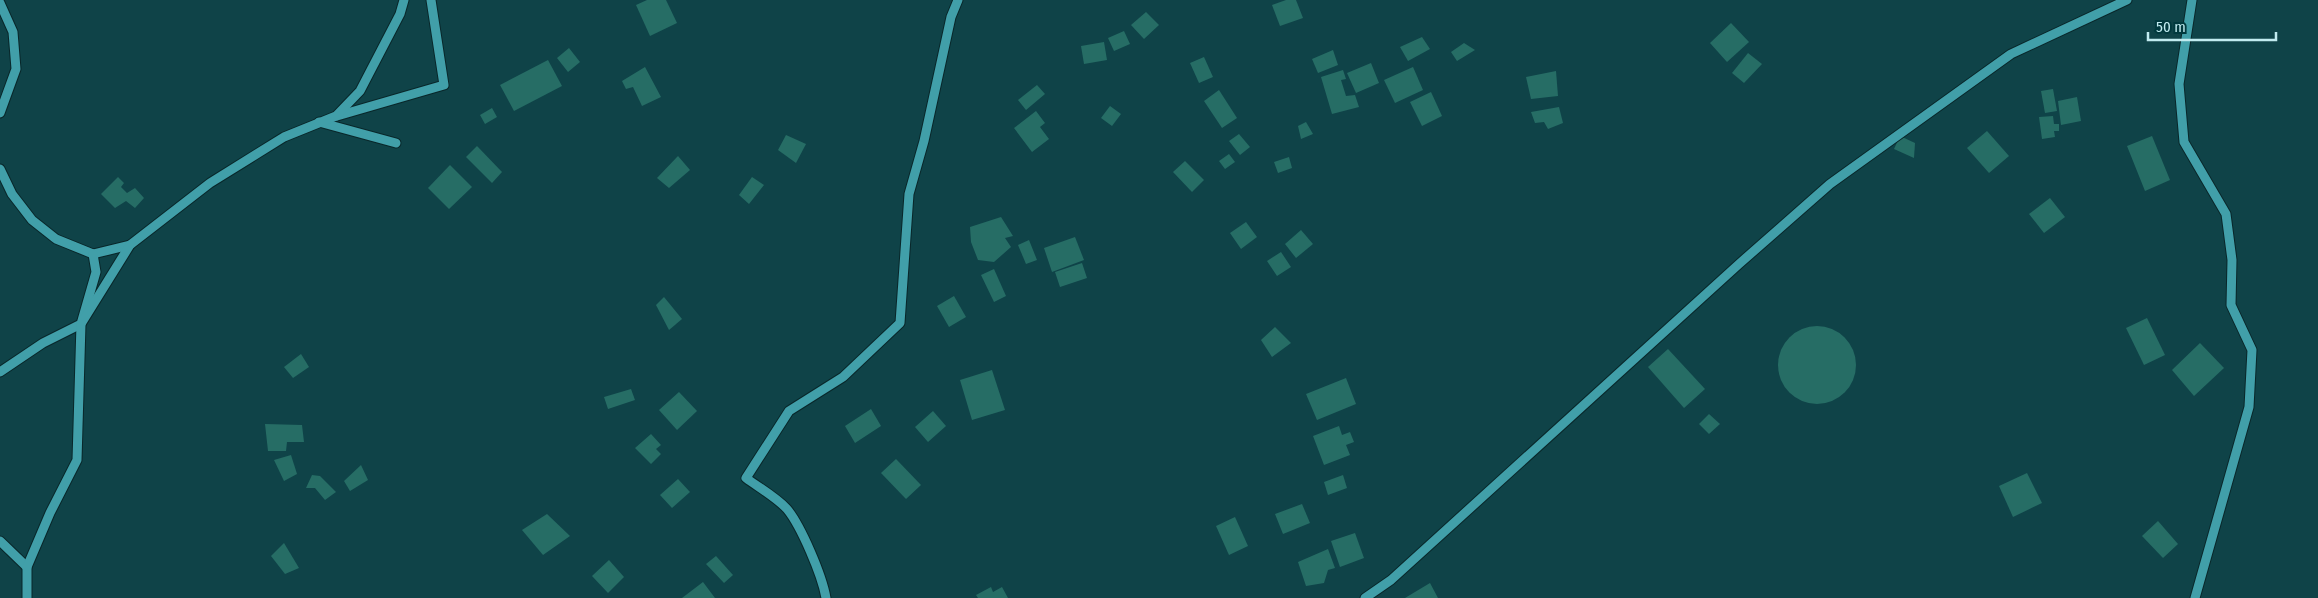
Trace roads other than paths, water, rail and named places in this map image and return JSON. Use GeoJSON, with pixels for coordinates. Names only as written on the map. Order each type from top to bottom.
{"type":"FeatureCollection","features":[{"type":"Feature","properties":{"kind":"street"},"geometry":{"type":"LineString","coordinates":[[336,116],[360,92],[400,14],[404,0]]}},
{"type":"Feature","properties":{"kind":"street"},"geometry":{"type":"LineString","coordinates":[[0,372],[43,343],[81,324],[130,245],[210,183],[284,137],[319,122],[444,86],[431,0]]}},
{"type":"Feature","properties":{"kind":"street"},"geometry":{"type":"LineString","coordinates":[[826,598],[824,585],[808,546],[786,508],[746,478],[789,411],[843,377],[900,323],[909,194],[924,140],[951,17],[958,0]]}},
{"type":"Feature","properties":{"kind":"street"},"geometry":{"type":"LineString","coordinates":[[1365,598],[1398,574],[1732,270],[1830,184],[2012,54],[2127,0]]}},
{"type":"Feature","properties":{"kind":"street"},"geometry":{"type":"LineString","coordinates":[[2192,0],[2179,84],[2184,142],[2226,214],[2232,260],[2231,305],[2252,350],[2248,407],[2195,598]]}},
{"type":"Feature","properties":{"kind":"street"},"geometry":{"type":"LineString","coordinates":[[0,3],[13,32],[16,69],[0,113]]}},
{"type":"Feature","properties":{"kind":"street"},"geometry":{"type":"LineString","coordinates":[[319,122],[396,143]]}},
{"type":"Feature","properties":{"kind":"street"},"geometry":{"type":"LineString","coordinates":[[0,168],[12,194],[32,220],[56,239],[93,254],[130,245]]}},
{"type":"Feature","properties":{"kind":"street"},"geometry":{"type":"LineString","coordinates":[[27,598],[27,567],[50,513],[77,460],[81,324],[96,272],[93,254]]}},
{"type":"Feature","properties":{"kind":"street"},"geometry":{"type":"LineString","coordinates":[[0,541],[27,567]]}}]}
